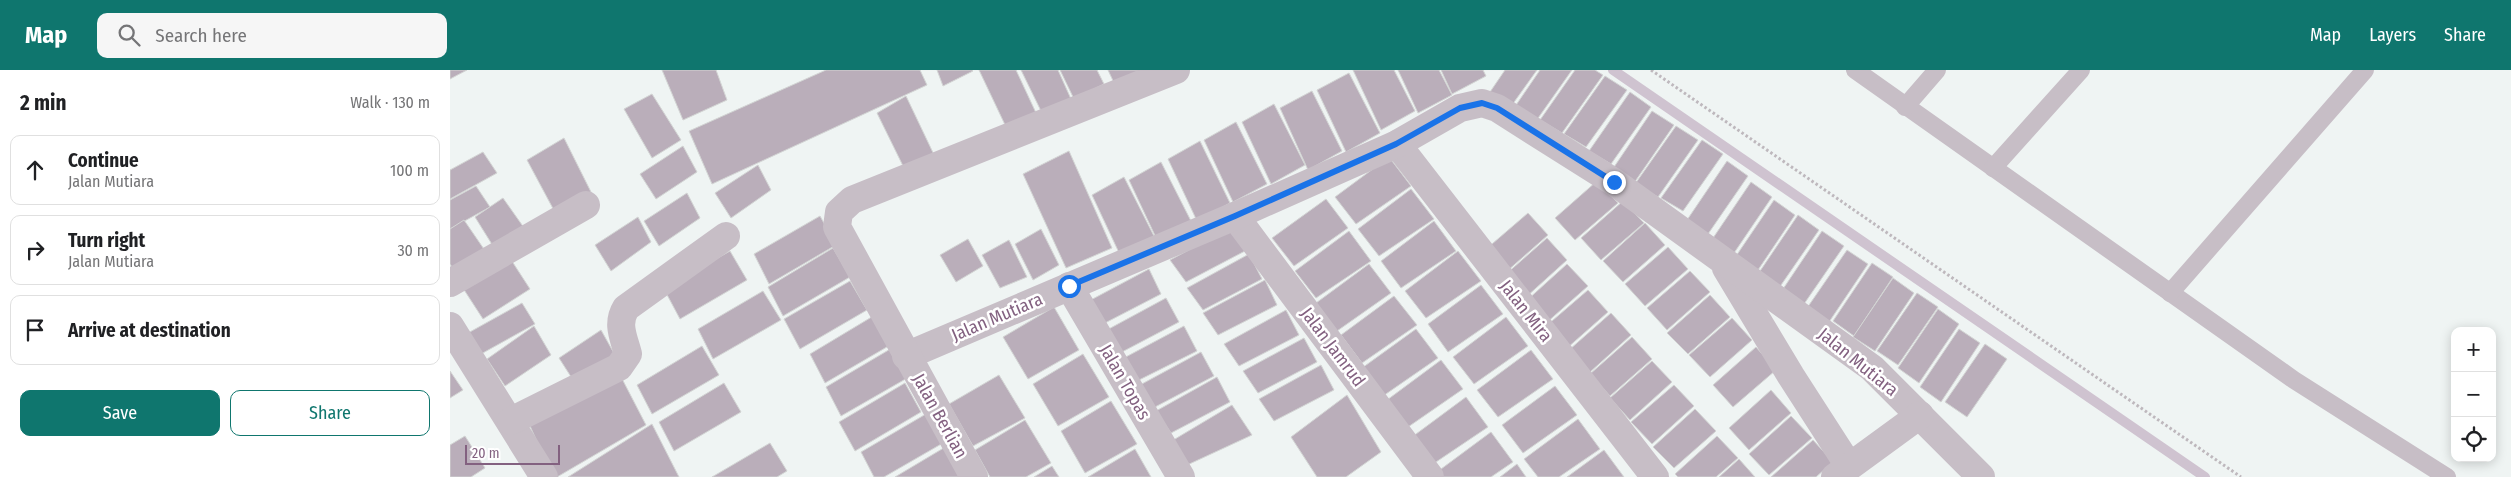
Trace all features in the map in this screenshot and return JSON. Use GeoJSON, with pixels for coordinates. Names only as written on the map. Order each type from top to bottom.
{"type":"FeatureCollection","features":[{"type":"Feature","properties":{"kind":"street","name":"Jalan Berlian"},"geometry":{"type":"LineString","coordinates":[[974,477],[837,227],[839,212],[852,200],[1176,70]]}},
{"type":"Feature","properties":{"kind":"street","name":"Jalan Mutiara"},"geometry":{"type":"LineString","coordinates":[[906,356],[1235,216],[1396,144],[1460,108],[1482,103],[1497,108],[1614,182],[1872,368],[1920,415],[1842,472],[1791,376],[1722,261]]}},
{"type":"Feature","properties":{"kind":"street","name":"Jalan Mira"},"geometry":{"type":"LineString","coordinates":[[1396,144],[1655,477]]}},
{"type":"Feature","properties":{"kind":"street"},"geometry":{"type":"LineString","coordinates":[[450,283],[586,205]]}},
{"type":"Feature","properties":{"kind":"street","name":"Jalan Jamrud"},"geometry":{"type":"LineString","coordinates":[[1235,216],[1430,477]]}},
{"type":"Feature","properties":{"kind":"street"},"geometry":{"type":"LineString","coordinates":[[511,421],[619,367],[628,354],[620,326],[622,315],[626,308],[726,236]]}},
{"type":"Feature","properties":{"kind":"street","name":"Jalan Topas"},"geometry":{"type":"LineString","coordinates":[[1069,286],[1181,477]]}},
{"type":"Feature","properties":{"kind":"street"},"geometry":{"type":"LineString","coordinates":[[450,326],[511,421],[544,477]]}},
{"type":"Feature","properties":{"kind":"street"},"geometry":{"type":"LineString","coordinates":[[1920,415],[1981,477]]}},
{"type":"Feature","properties":{"kind":"lane"},"geometry":{"type":"LineString","coordinates":[[1855,70],[2294,380],[2447,477]]}},
{"type":"Feature","properties":{"kind":"lane"},"geometry":{"type":"LineString","coordinates":[[1905,106],[1938,70]]}},
{"type":"Feature","properties":{"kind":"lane"},"geometry":{"type":"LineString","coordinates":[[1993,168],[2081,70]]}},
{"type":"Feature","properties":{"kind":"lane"},"geometry":{"type":"LineString","coordinates":[[2170,293],[2365,70]]}},
{"type":"Feature","properties":{"kind":"path"},"geometry":{"type":"LineString","coordinates":[[1651,70],[2241,477]]}},
{"type":"Feature","properties":{"kind":"building"},"geometry":{"type":"Polygon","coordinates":[[[450,70],[467,70],[450,79],[450,70]]]}},
{"type":"Feature","properties":{"kind":"building"},"geometry":{"type":"Polygon","coordinates":[[[662,70],[716,70],[727,100],[683,120],[662,70]]]}},
{"type":"Feature","properties":{"kind":"building"},"geometry":{"type":"Polygon","coordinates":[[[826,70],[920,70],[927,85],[712,184],[689,131],[826,70]]]}},
{"type":"Feature","properties":{"kind":"building"},"geometry":{"type":"Polygon","coordinates":[[[937,70],[972,70],[973,71],[943,86],[937,70]]]}},
{"type":"Feature","properties":{"kind":"building"},"geometry":{"type":"Polygon","coordinates":[[[979,70],[1016,70],[1037,115],[1007,129],[979,70]]]}},
{"type":"Feature","properties":{"kind":"building"},"geometry":{"type":"Polygon","coordinates":[[[1021,70],[1058,70],[1071,99],[1042,113],[1021,70]]]}},
{"type":"Feature","properties":{"kind":"building"},"geometry":{"type":"Polygon","coordinates":[[[1060,70],[1097,70],[1104,84],[1074,99],[1060,70]]]}},
{"type":"Feature","properties":{"kind":"building"},"geometry":{"type":"Polygon","coordinates":[[[1108,70],[1144,70],[1115,85],[1108,70]]]}},
{"type":"Feature","properties":{"kind":"building"},"geometry":{"type":"Polygon","coordinates":[[[1353,70],[1394,70],[1415,111],[1381,130],[1353,70]]]}},
{"type":"Feature","properties":{"kind":"building"},"geometry":{"type":"Polygon","coordinates":[[[1398,70],[1439,70],[1452,95],[1418,113],[1398,70]]]}},
{"type":"Feature","properties":{"kind":"building"},"geometry":{"type":"Polygon","coordinates":[[[1441,70],[1483,70],[1486,76],[1452,94],[1441,70]]]}},
{"type":"Feature","properties":{"kind":"building"},"geometry":{"type":"Polygon","coordinates":[[[1505,70],[1537,70],[1512,105],[1490,92],[1505,70]]]}},
{"type":"Feature","properties":{"kind":"building"},"geometry":{"type":"Polygon","coordinates":[[[1540,70],[1572,70],[1536,121],[1514,108],[1540,70]]]}},
{"type":"Feature","properties":{"kind":"building"},"geometry":{"type":"Polygon","coordinates":[[[1575,70],[1595,70],[1603,75],[1562,133],[1540,120],[1575,70]]]}},
{"type":"Feature","properties":{"kind":"building"},"geometry":{"type":"Polygon","coordinates":[[[1349,73],[1380,133],[1346,152],[1317,90],[1349,73]]]}},
{"type":"Feature","properties":{"kind":"building"},"geometry":{"type":"Polygon","coordinates":[[[1605,76],[1627,90],[1586,147],[1564,134],[1605,76]]]}},
{"type":"Feature","properties":{"kind":"building"},"geometry":{"type":"Polygon","coordinates":[[[1312,91],[1342,151],[1308,170],[1280,108],[1312,91]]]}},
{"type":"Feature","properties":{"kind":"building"},"geometry":{"type":"Polygon","coordinates":[[[1630,92],[1651,107],[1611,164],[1589,151],[1630,92]]]}},
{"type":"Feature","properties":{"kind":"building"},"geometry":{"type":"Polygon","coordinates":[[[652,94],[681,140],[652,158],[624,109],[652,94]]]}},
{"type":"Feature","properties":{"kind":"building"},"geometry":{"type":"Polygon","coordinates":[[[906,96],[936,159],[907,174],[877,113],[906,96]]]}},
{"type":"Feature","properties":{"kind":"building"},"geometry":{"type":"Polygon","coordinates":[[[1274,104],[1305,165],[1271,184],[1242,122],[1274,104]]]}},
{"type":"Feature","properties":{"kind":"building"},"geometry":{"type":"Polygon","coordinates":[[[1652,111],[1674,125],[1634,183],[1612,170],[1652,111]]]}},
{"type":"Feature","properties":{"kind":"building"},"geometry":{"type":"Polygon","coordinates":[[[1236,122],[1267,184],[1233,202],[1204,140],[1236,122]]]}},
{"type":"Feature","properties":{"kind":"building"},"geometry":{"type":"Polygon","coordinates":[[[1676,126],[1698,140],[1658,197],[1635,184],[1676,126]]]}},
{"type":"Feature","properties":{"kind":"building"},"geometry":{"type":"Polygon","coordinates":[[[564,138],[592,194],[557,216],[527,160],[564,138]]]}},
{"type":"Feature","properties":{"kind":"building"},"geometry":{"type":"Polygon","coordinates":[[[1702,140],[1723,154],[1683,211],[1661,198],[1702,140]]]}},
{"type":"Feature","properties":{"kind":"building"},"geometry":{"type":"Polygon","coordinates":[[[1200,141],[1230,203],[1197,221],[1168,159],[1200,141]]]}},
{"type":"Feature","properties":{"kind":"building"},"geometry":{"type":"Polygon","coordinates":[[[683,146],[697,172],[656,199],[640,174],[683,146]]]}},
{"type":"Feature","properties":{"kind":"building"},"geometry":{"type":"Polygon","coordinates":[[[1069,151],[1112,248],[1066,268],[1023,174],[1069,151]]]}},
{"type":"Feature","properties":{"kind":"building"},"geometry":{"type":"Polygon","coordinates":[[[483,152],[497,173],[450,199],[450,170],[483,152]]]}},
{"type":"Feature","properties":{"kind":"building"},"geometry":{"type":"Polygon","coordinates":[[[1389,157],[1411,186],[1356,224],[1335,197],[1389,157]]]}},
{"type":"Feature","properties":{"kind":"building"},"geometry":{"type":"Polygon","coordinates":[[[1727,161],[1748,176],[1708,234],[1687,220],[1727,161]]]}},
{"type":"Feature","properties":{"kind":"building"},"geometry":{"type":"Polygon","coordinates":[[[1161,162],[1192,223],[1158,242],[1129,180],[1161,162]]]}},
{"type":"Feature","properties":{"kind":"building"},"geometry":{"type":"Polygon","coordinates":[[[758,165],[771,190],[731,218],[715,193],[758,165]]]}},
{"type":"Feature","properties":{"kind":"building"},"geometry":{"type":"Polygon","coordinates":[[[1124,177],[1155,238],[1121,257],[1092,195],[1124,177]]]}},
{"type":"Feature","properties":{"kind":"building"},"geometry":{"type":"Polygon","coordinates":[[[1597,181],[1618,203],[1575,240],[1555,218],[1597,181]]]}},
{"type":"Feature","properties":{"kind":"building"},"geometry":{"type":"Polygon","coordinates":[[[1751,182],[1772,197],[1732,256],[1711,241],[1751,182]]]}},
{"type":"Feature","properties":{"kind":"building"},"geometry":{"type":"Polygon","coordinates":[[[476,186],[490,207],[450,229],[450,200],[476,186]]]}},
{"type":"Feature","properties":{"kind":"building"},"geometry":{"type":"Polygon","coordinates":[[[1411,189],[1434,219],[1379,256],[1358,229],[1411,189]]]}},
{"type":"Feature","properties":{"kind":"building"},"geometry":{"type":"Polygon","coordinates":[[[687,193],[700,218],[659,246],[644,221],[687,193]]]}},
{"type":"Feature","properties":{"kind":"building"},"geometry":{"type":"Polygon","coordinates":[[[503,198],[527,232],[498,254],[475,217],[503,198]]]}},
{"type":"Feature","properties":{"kind":"building"},"geometry":{"type":"Polygon","coordinates":[[[1326,199],[1348,228],[1294,266],[1272,238],[1326,199]]]}},
{"type":"Feature","properties":{"kind":"building"},"geometry":{"type":"Polygon","coordinates":[[[1774,200],[1795,215],[1756,273],[1734,259],[1774,200]]]}},
{"type":"Feature","properties":{"kind":"building"},"geometry":{"type":"Polygon","coordinates":[[[1623,201],[1644,223],[1601,260],[1581,238],[1623,201]]]}},
{"type":"Feature","properties":{"kind":"building"},"geometry":{"type":"Polygon","coordinates":[[[1528,213],[1548,235],[1506,272],[1485,250],[1528,213]]]}},
{"type":"Feature","properties":{"kind":"building"},"geometry":{"type":"Polygon","coordinates":[[[1798,215],[1819,230],[1779,288],[1758,274],[1798,215]]]}},
{"type":"Feature","properties":{"kind":"building"},"geometry":{"type":"Polygon","coordinates":[[[820,216],[836,245],[769,284],[754,254],[820,216]]]}},
{"type":"Feature","properties":{"kind":"building"},"geometry":{"type":"Polygon","coordinates":[[[638,217],[651,242],[611,271],[595,245],[638,217]]]}},
{"type":"Feature","properties":{"kind":"building"},"geometry":{"type":"Polygon","coordinates":[[[464,220],[488,255],[458,276],[450,264],[450,229],[464,220]]]}},
{"type":"Feature","properties":{"kind":"building"},"geometry":{"type":"Polygon","coordinates":[[[1434,221],[1456,251],[1401,288],[1381,261],[1434,221]]]}},
{"type":"Feature","properties":{"kind":"building"},"geometry":{"type":"Polygon","coordinates":[[[1645,223],[1665,245],[1623,282],[1603,261],[1645,223]]]}},
{"type":"Feature","properties":{"kind":"building"},"geometry":{"type":"Polygon","coordinates":[[[1232,227],[1245,251],[1186,282],[1170,260],[1232,227]]]}},
{"type":"Feature","properties":{"kind":"building"},"geometry":{"type":"Polygon","coordinates":[[[1041,229],[1059,265],[1033,280],[1015,244],[1041,229]]]}},
{"type":"Feature","properties":{"kind":"building"},"geometry":{"type":"Polygon","coordinates":[[[1349,231],[1371,261],[1316,298],[1295,271],[1349,231]]]}},
{"type":"Feature","properties":{"kind":"building"},"geometry":{"type":"Polygon","coordinates":[[[1822,231],[1844,246],[1804,304],[1783,289],[1822,231]]]}},
{"type":"Feature","properties":{"kind":"building"},"geometry":{"type":"Polygon","coordinates":[[[1547,238],[1567,260],[1525,298],[1505,275],[1547,238]]]}},
{"type":"Feature","properties":{"kind":"building"},"geometry":{"type":"Polygon","coordinates":[[[968,239],[983,266],[956,282],[940,255],[968,239]]]}},
{"type":"Feature","properties":{"kind":"building"},"geometry":{"type":"Polygon","coordinates":[[[1009,240],[1027,277],[1000,288],[982,255],[1009,240]]]}},
{"type":"Feature","properties":{"kind":"building"},"geometry":{"type":"Polygon","coordinates":[[[1668,247],[1688,269],[1645,306],[1625,284],[1668,247]]]}},
{"type":"Feature","properties":{"kind":"building"},"geometry":{"type":"Polygon","coordinates":[[[833,248],[850,277],[783,316],[768,287],[833,248]]]}},
{"type":"Feature","properties":{"kind":"building"},"geometry":{"type":"Polygon","coordinates":[[[1847,250],[1868,264],[1829,322],[1807,308],[1847,250]]]}},
{"type":"Feature","properties":{"kind":"building"},"geometry":{"type":"Polygon","coordinates":[[[730,251],[747,280],[680,319],[664,289],[730,251]]]}},
{"type":"Feature","properties":{"kind":"building"},"geometry":{"type":"Polygon","coordinates":[[[1458,251],[1481,281],[1426,318],[1405,291],[1458,251]]]}},
{"type":"Feature","properties":{"kind":"building"},"geometry":{"type":"Polygon","coordinates":[[[506,252],[530,289],[483,319],[459,282],[506,252]]]}},
{"type":"Feature","properties":{"kind":"building"},"geometry":{"type":"Polygon","coordinates":[[[1249,254],[1262,279],[1203,310],[1187,288],[1249,254]]]}},
{"type":"Feature","properties":{"kind":"building"},"geometry":{"type":"Polygon","coordinates":[[[1872,263],[1893,277],[1854,336],[1833,321],[1872,263]]]}},
{"type":"Feature","properties":{"kind":"building"},"geometry":{"type":"Polygon","coordinates":[[[1369,264],[1391,293],[1337,331],[1316,303],[1369,264]]]}},
{"type":"Feature","properties":{"kind":"building"},"geometry":{"type":"Polygon","coordinates":[[[1567,264],[1588,286],[1545,324],[1525,302],[1567,264]]]}},
{"type":"Feature","properties":{"kind":"building"},"geometry":{"type":"Polygon","coordinates":[[[1149,269],[1161,294],[1103,324],[1087,302],[1149,269]]]}},
{"type":"Feature","properties":{"kind":"building"},"geometry":{"type":"Polygon","coordinates":[[[1690,271],[1710,292],[1667,330],[1647,308],[1690,271]]]}},
{"type":"Feature","properties":{"kind":"building"},"geometry":{"type":"Polygon","coordinates":[[[1893,278],[1914,293],[1875,351],[1853,337],[1893,278]]]}},
{"type":"Feature","properties":{"kind":"building"},"geometry":{"type":"Polygon","coordinates":[[[1265,280],[1277,305],[1218,335],[1203,313],[1265,280]]]}},
{"type":"Feature","properties":{"kind":"building"},"geometry":{"type":"Polygon","coordinates":[[[850,281],[867,310],[800,349],[784,319],[850,281]]]}},
{"type":"Feature","properties":{"kind":"building"},"geometry":{"type":"Polygon","coordinates":[[[1481,285],[1503,314],[1448,352],[1428,324],[1481,285]]]}},
{"type":"Feature","properties":{"kind":"building"},"geometry":{"type":"Polygon","coordinates":[[[1588,290],[1608,312],[1566,349],[1545,327],[1588,290]]]}},
{"type":"Feature","properties":{"kind":"building"},"geometry":{"type":"Polygon","coordinates":[[[763,291],[781,320],[713,359],[698,329],[763,291]]]}},
{"type":"Feature","properties":{"kind":"building"},"geometry":{"type":"Polygon","coordinates":[[[1917,293],[1938,307],[1898,365],[1877,351],[1917,293]]]}},
{"type":"Feature","properties":{"kind":"building"},"geometry":{"type":"Polygon","coordinates":[[[1710,295],[1730,317],[1688,354],[1667,333],[1710,295]]]}},
{"type":"Feature","properties":{"kind":"building"},"geometry":{"type":"Polygon","coordinates":[[[1394,296],[1417,325],[1362,363],[1341,335],[1394,296]]]}},
{"type":"Feature","properties":{"kind":"building"},"geometry":{"type":"Polygon","coordinates":[[[1166,298],[1179,322],[1120,353],[1105,331],[1166,298]]]}},
{"type":"Feature","properties":{"kind":"building"},"geometry":{"type":"Polygon","coordinates":[[[522,303],[535,324],[481,354],[468,333],[522,303]]]}},
{"type":"Feature","properties":{"kind":"building"},"geometry":{"type":"Polygon","coordinates":[[[1054,307],[1079,350],[1028,379],[1003,337],[1054,307]]]}},
{"type":"Feature","properties":{"kind":"building"},"geometry":{"type":"Polygon","coordinates":[[[1938,309],[1959,324],[1919,383],[1898,368],[1938,309]]]}},
{"type":"Feature","properties":{"kind":"building"},"geometry":{"type":"Polygon","coordinates":[[[1286,310],[1299,335],[1239,366],[1224,344],[1286,310]]]}},
{"type":"Feature","properties":{"kind":"building"},"geometry":{"type":"Polygon","coordinates":[[[1611,313],[1631,335],[1589,373],[1569,350],[1611,313]]]}},
{"type":"Feature","properties":{"kind":"building"},"geometry":{"type":"Polygon","coordinates":[[[875,315],[892,344],[825,383],[810,354],[875,315]]]}},
{"type":"Feature","properties":{"kind":"building"},"geometry":{"type":"Polygon","coordinates":[[[1506,317],[1528,346],[1474,384],[1453,357],[1506,317]]]}},
{"type":"Feature","properties":{"kind":"building"},"geometry":{"type":"Polygon","coordinates":[[[1732,318],[1752,340],[1710,377],[1689,355],[1732,318]]]}},
{"type":"Feature","properties":{"kind":"building"},"geometry":{"type":"Polygon","coordinates":[[[534,326],[551,355],[505,386],[487,359],[534,326]]]}},
{"type":"Feature","properties":{"kind":"building"},"geometry":{"type":"Polygon","coordinates":[[[1184,326],[1197,351],[1137,381],[1122,359],[1184,326]]]}},
{"type":"Feature","properties":{"kind":"building"},"geometry":{"type":"Polygon","coordinates":[[[1416,329],[1438,358],[1383,396],[1362,368],[1416,329]]]}},
{"type":"Feature","properties":{"kind":"building"},"geometry":{"type":"Polygon","coordinates":[[[1959,329],[1980,343],[1941,402],[1920,387],[1959,329]]]}},
{"type":"Feature","properties":{"kind":"building"},"geometry":{"type":"Polygon","coordinates":[[[601,330],[615,355],[575,383],[559,358],[601,330]]]}},
{"type":"Feature","properties":{"kind":"building"},"geometry":{"type":"Polygon","coordinates":[[[1632,337],[1652,359],[1610,396],[1590,374],[1632,337]]]}},
{"type":"Feature","properties":{"kind":"building"},"geometry":{"type":"Polygon","coordinates":[[[1304,338],[1317,362],[1258,393],[1243,371],[1304,338]]]}},
{"type":"Feature","properties":{"kind":"building"},"geometry":{"type":"Polygon","coordinates":[[[1985,344],[2007,359],[1967,417],[1945,402],[1985,344]]]}},
{"type":"Feature","properties":{"kind":"building"},"geometry":{"type":"Polygon","coordinates":[[[702,346],[719,375],[652,414],[637,385],[702,346]]]}},
{"type":"Feature","properties":{"kind":"building"},"geometry":{"type":"Polygon","coordinates":[[[1756,347],[1776,370],[1733,407],[1713,385],[1756,347]]]}},
{"type":"Feature","properties":{"kind":"building"},"geometry":{"type":"Polygon","coordinates":[[[892,348],[909,377],[841,416],[826,387],[892,348]]]}},
{"type":"Feature","properties":{"kind":"building"},"geometry":{"type":"Polygon","coordinates":[[[1531,350],[1553,379],[1498,417],[1477,390],[1531,350]]]}},
{"type":"Feature","properties":{"kind":"building"},"geometry":{"type":"Polygon","coordinates":[[[1201,352],[1214,376],[1155,407],[1140,385],[1201,352]]]}},
{"type":"Feature","properties":{"kind":"building"},"geometry":{"type":"Polygon","coordinates":[[[1083,354],[1109,397],[1058,426],[1033,384],[1083,354]]]}},
{"type":"Feature","properties":{"kind":"building"},"geometry":{"type":"Polygon","coordinates":[[[1441,360],[1463,389],[1408,427],[1387,400],[1441,360]]]}},
{"type":"Feature","properties":{"kind":"building"},"geometry":{"type":"Polygon","coordinates":[[[1652,361],[1672,382],[1630,420],[1610,398],[1652,361]]]}},
{"type":"Feature","properties":{"kind":"building"},"geometry":{"type":"Polygon","coordinates":[[[1321,365],[1334,390],[1274,421],[1259,399],[1321,365]]]}},
{"type":"Feature","properties":{"kind":"building"},"geometry":{"type":"Polygon","coordinates":[[[450,371],[463,390],[450,398],[450,371]]]}},
{"type":"Feature","properties":{"kind":"building"},"geometry":{"type":"Polygon","coordinates":[[[618,371],[646,425],[557,477],[553,477],[530,426],[618,371]]]}},
{"type":"Feature","properties":{"kind":"building"},"geometry":{"type":"Polygon","coordinates":[[[999,375],[1025,418],[973,446],[949,404],[999,375]]]}},
{"type":"Feature","properties":{"kind":"building"},"geometry":{"type":"Polygon","coordinates":[[[1217,377],[1230,402],[1171,433],[1156,411],[1217,377]]]}},
{"type":"Feature","properties":{"kind":"building"},"geometry":{"type":"Polygon","coordinates":[[[724,383],[741,412],[674,451],[659,422],[724,383]]]}},
{"type":"Feature","properties":{"kind":"building"},"geometry":{"type":"Polygon","coordinates":[[[905,383],[921,412],[855,451],[839,422],[905,383]]]}},
{"type":"Feature","properties":{"kind":"building"},"geometry":{"type":"Polygon","coordinates":[[[1674,385],[1694,406],[1652,444],[1631,422],[1674,385]]]}},
{"type":"Feature","properties":{"kind":"building"},"geometry":{"type":"Polygon","coordinates":[[[1555,386],[1577,415],[1523,453],[1502,425],[1555,386]]]}},
{"type":"Feature","properties":{"kind":"building"},"geometry":{"type":"Polygon","coordinates":[[[1771,390],[1791,413],[1749,450],[1729,428],[1771,390]]]}},
{"type":"Feature","properties":{"kind":"building"},"geometry":{"type":"Polygon","coordinates":[[[1347,395],[1381,452],[1346,477],[1317,477],[1291,437],[1347,395]]]}},
{"type":"Feature","properties":{"kind":"building"},"geometry":{"type":"Polygon","coordinates":[[[1466,397],[1488,427],[1433,464],[1412,437],[1466,397]]]}},
{"type":"Feature","properties":{"kind":"building"},"geometry":{"type":"Polygon","coordinates":[[[1111,401],[1137,444],[1085,473],[1061,431],[1111,401]]]}},
{"type":"Feature","properties":{"kind":"building"},"geometry":{"type":"Polygon","coordinates":[[[1232,405],[1252,435],[1185,466],[1170,442],[1232,405]]]}},
{"type":"Feature","properties":{"kind":"building"},"geometry":{"type":"Polygon","coordinates":[[[1695,409],[1716,431],[1674,468],[1653,447],[1695,409]]]}},
{"type":"Feature","properties":{"kind":"building"},"geometry":{"type":"Polygon","coordinates":[[[926,414],[943,443],[884,477],[874,477],[861,452],[926,414]]]}},
{"type":"Feature","properties":{"kind":"building"},"geometry":{"type":"Polygon","coordinates":[[[1791,416],[1812,438],[1769,475],[1749,454],[1791,416]]]}},
{"type":"Feature","properties":{"kind":"building"},"geometry":{"type":"Polygon","coordinates":[[[1578,419],[1600,449],[1559,477],[1538,477],[1524,459],[1578,419]]]}},
{"type":"Feature","properties":{"kind":"building"},"geometry":{"type":"Polygon","coordinates":[[[1025,420],[1051,463],[1026,477],[990,477],[975,450],[1025,420]]]}},
{"type":"Feature","properties":{"kind":"building"},"geometry":{"type":"Polygon","coordinates":[[[652,424],[679,477],[568,477],[652,424]]]}},
{"type":"Feature","properties":{"kind":"building"},"geometry":{"type":"Polygon","coordinates":[[[1491,432],[1513,462],[1491,477],[1441,477],[1437,472],[1491,432]]]}},
{"type":"Feature","properties":{"kind":"building"},"geometry":{"type":"Polygon","coordinates":[[[465,436],[485,468],[471,477],[450,477],[450,445],[465,436]]]}},
{"type":"Feature","properties":{"kind":"building"},"geometry":{"type":"Polygon","coordinates":[[[1717,436],[1738,458],[1716,477],[1678,477],[1675,474],[1717,436]]]}},
{"type":"Feature","properties":{"kind":"building"},"geometry":{"type":"Polygon","coordinates":[[[1813,440],[1833,462],[1816,477],[1771,477],[1813,440]]]}},
{"type":"Feature","properties":{"kind":"building"},"geometry":{"type":"Polygon","coordinates":[[[770,443],[787,471],[777,477],[712,477],[770,443]]]}},
{"type":"Feature","properties":{"kind":"building"},"geometry":{"type":"Polygon","coordinates":[[[947,446],[960,477],[895,477],[947,446]]]}},
{"type":"Feature","properties":{"kind":"building"},"geometry":{"type":"Polygon","coordinates":[[[1135,449],[1151,477],[1088,477],[1135,449]]]}},
{"type":"Feature","properties":{"kind":"building"},"geometry":{"type":"Polygon","coordinates":[[[1604,450],[1624,477],[1567,477],[1604,450]]]}},
{"type":"Feature","properties":{"kind":"building"},"geometry":{"type":"Polygon","coordinates":[[[1739,459],[1755,477],[1719,477],[1739,459]]]}},
{"type":"Feature","properties":{"kind":"building"},"geometry":{"type":"Polygon","coordinates":[[[1517,464],[1526,477],[1500,477],[1517,464]]]}},
{"type":"Feature","properties":{"kind":"building"},"geometry":{"type":"Polygon","coordinates":[[[1052,466],[1059,477],[1034,477],[1052,466]]]}},
{"type":"Feature","properties":{"kind":"waterway"},"geometry":{"type":"LineString","coordinates":[[1613,70],[2205,477]]}},
{"type":"Feature","properties":{"kind":"route"},"geometry":{"type":"LineString","coordinates":[[1069,286],[1235,216],[1396,144],[1460,108],[1482,103],[1497,108],[1614,182]]}}]}
